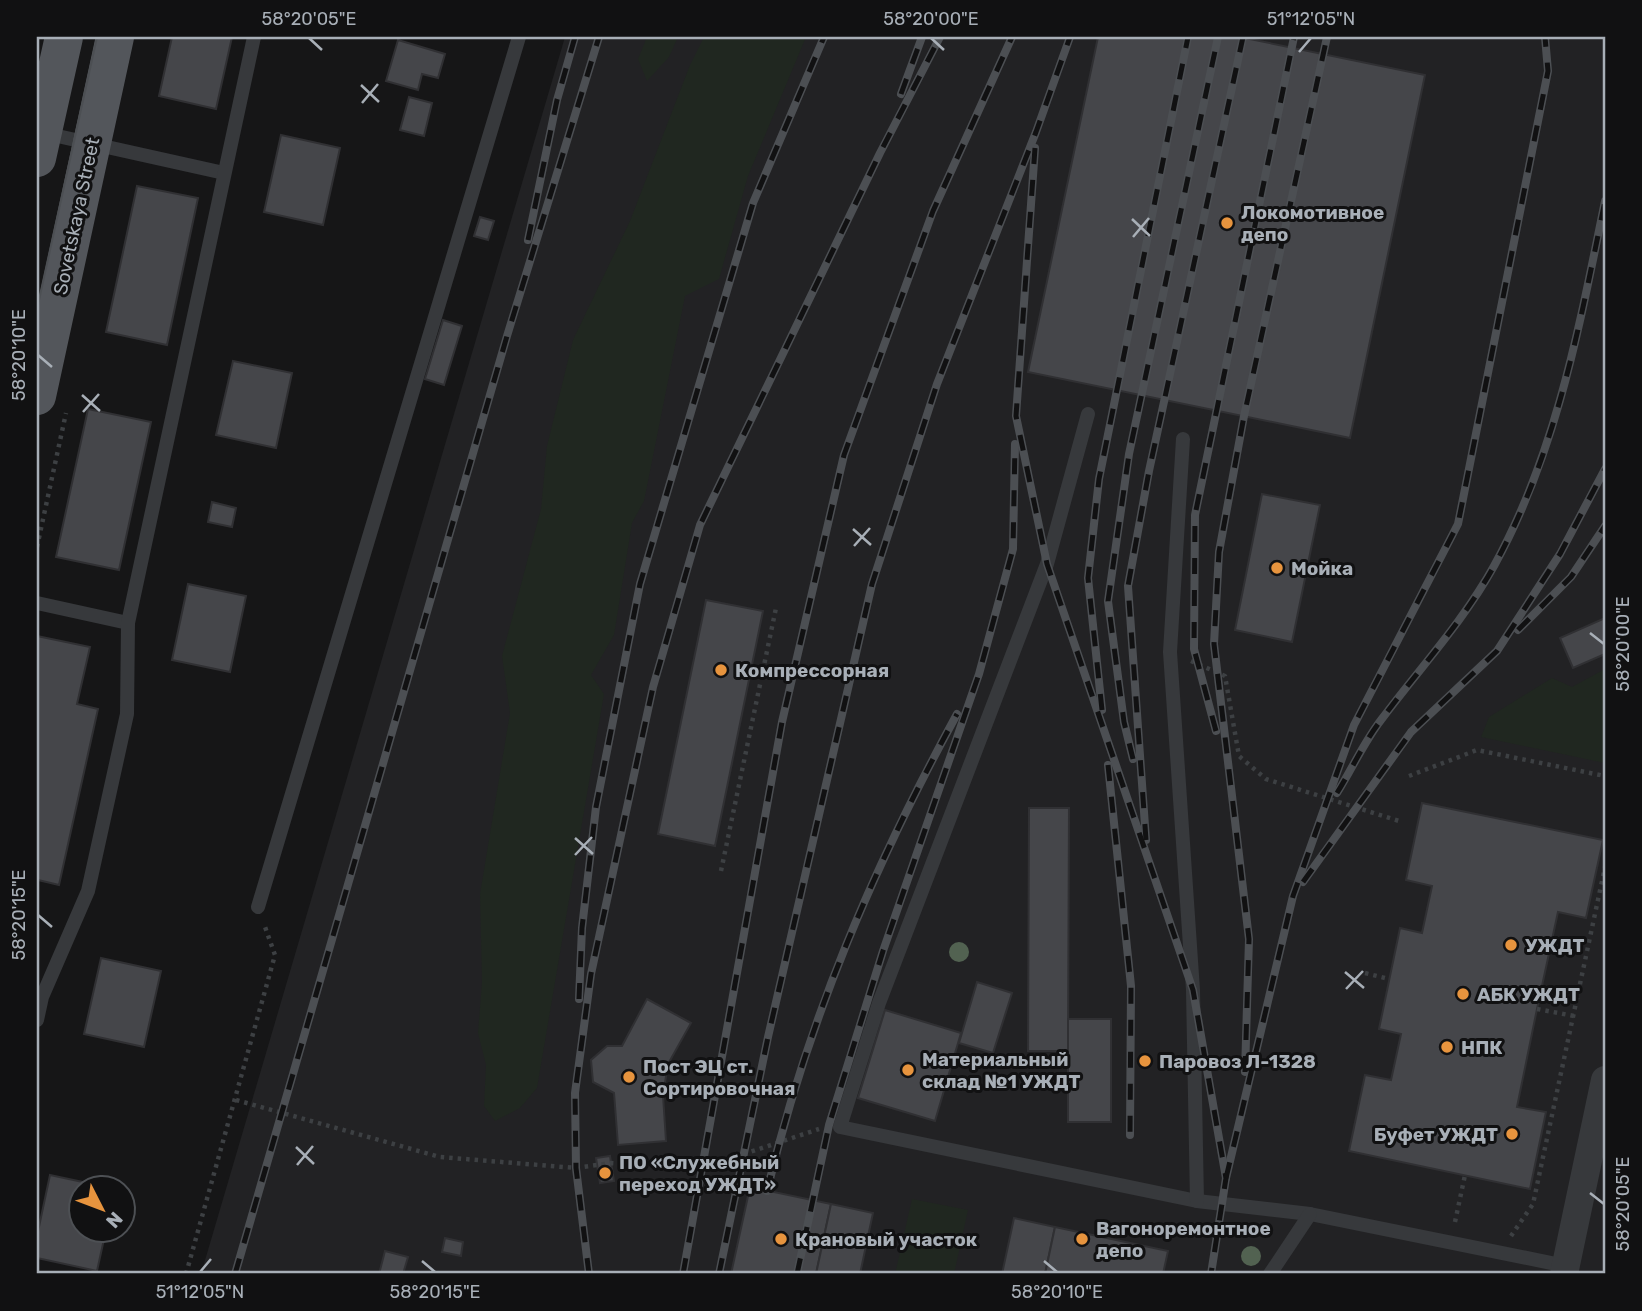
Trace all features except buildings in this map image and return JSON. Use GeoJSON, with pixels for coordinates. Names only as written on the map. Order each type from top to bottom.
{"type":"FeatureCollection","features":[{"type":"Feature","properties":{"kind":"main road","name":"Sovetskaya Street"},"geometry":{"type":"LineString","coordinates":[[37,396],[115,37]]}},
{"type":"Feature","properties":{"kind":"main road"},"geometry":{"type":"LineString","coordinates":[[39,145],[57,38]]}},
{"type":"Feature","properties":{"kind":"street"},"geometry":{"type":"LineString","coordinates":[[1565,1270],[1605,1080]]}},
{"type":"Feature","properties":{"kind":"lane"},"geometry":{"type":"LineString","coordinates":[[37,1020],[39,997],[88,891],[127,714],[128,623],[254,37]]}},
{"type":"Feature","properties":{"kind":"lane"},"geometry":{"type":"LineString","coordinates":[[258,906],[519,37]]}},
{"type":"Feature","properties":{"kind":"lane"},"geometry":{"type":"LineString","coordinates":[[39,145],[92,144],[224,173]]}},
{"type":"Feature","properties":{"kind":"lane"},"geometry":{"type":"LineString","coordinates":[[1088,414],[1047,564],[879,1003],[840,1127],[1197,1201],[1310,1214],[1500,1252],[1565,1270]]}},
{"type":"Feature","properties":{"kind":"lane"},"geometry":{"type":"LineString","coordinates":[[1183,439],[1170,652],[1193,990],[1197,1201]]}},
{"type":"Feature","properties":{"kind":"lane"},"geometry":{"type":"LineString","coordinates":[[37,603],[128,623]]}},
{"type":"Feature","properties":{"kind":"lane"},"geometry":{"type":"LineString","coordinates":[[1270,1274],[1310,1214]]}},
{"type":"Feature","properties":{"kind":"path"},"geometry":{"type":"LineString","coordinates":[[722,871],[776,608]]}},
{"type":"Feature","properties":{"kind":"path"},"geometry":{"type":"LineString","coordinates":[[1170,652],[1225,676],[1239,756],[1266,779],[1399,821]]}},
{"type":"Feature","properties":{"kind":"path"},"geometry":{"type":"LineString","coordinates":[[1409,776],[1478,750],[1605,776]]}},
{"type":"Feature","properties":{"kind":"path"},"geometry":{"type":"LineString","coordinates":[[1500,1252],[1533,1204],[1605,867]]}},
{"type":"Feature","properties":{"kind":"path"},"geometry":{"type":"LineString","coordinates":[[186,1274],[275,955],[258,906]]}},
{"type":"Feature","properties":{"kind":"path"},"geometry":{"type":"LineString","coordinates":[[1365,973],[1389,979]]}},
{"type":"Feature","properties":{"kind":"path"},"geometry":{"type":"LineString","coordinates":[[1537,1009],[1574,1016]]}},
{"type":"Feature","properties":{"kind":"path"},"geometry":{"type":"LineString","coordinates":[[236,1100],[440,1157],[576,1168],[611,1163],[702,1168],[829,1125]]}},
{"type":"Feature","properties":{"kind":"path"},"geometry":{"type":"LineString","coordinates":[[1451,1242],[1465,1175]]}},
{"type":"Feature","properties":{"kind":"shaded area"},"geometry":{"type":"Polygon","coordinates":[[[565,37],[1605,37],[1605,1274],[201,1274],[565,37]]]}},
{"type":"Feature","properties":{"kind":"shaded area"},"geometry":{"type":"Polygon","coordinates":[[[647,37],[678,37],[669,57],[647,81],[638,59],[647,37]]]}},
{"type":"Feature","properties":{"kind":"shaded area"},"geometry":{"type":"Polygon","coordinates":[[[704,37],[806,37],[748,176],[719,279],[685,296],[644,501],[632,523],[614,635],[591,675],[604,694],[537,1088],[520,1108],[495,1121],[484,1106],[486,1065],[478,1033],[482,982],[480,894],[510,713],[502,656],[541,509],[547,446],[573,340],[630,221],[690,65],[704,37]]]}},
{"type":"Feature","properties":{"kind":"shaded area"},"geometry":{"type":"Polygon","coordinates":[[[1605,669],[1605,763],[1481,737],[1489,717],[1552,678],[1572,687],[1605,669]]]}},
{"type":"Feature","properties":{"kind":"shaded area"},"geometry":{"type":"Polygon","coordinates":[[[912,1199],[968,1210],[954,1274],[895,1274],[912,1199]]]}},
{"type":"Feature","properties":{"kind":"tram line"},"geometry":{"type":"LineString","coordinates":[[37,309],[97,37]]}},
{"type":"Feature","properties":{"kind":"railway"},"geometry":{"type":"LineString","coordinates":[[528,240],[557,100],[575,37]]}},
{"type":"Feature","properties":{"kind":"railway"},"geometry":{"type":"LineString","coordinates":[[235,1274],[507,336],[599,37]]}},
{"type":"Feature","properties":{"kind":"railway"},"geometry":{"type":"LineString","coordinates":[[579,999],[582,928],[596,807],[640,584],[753,203],[824,37]]}},
{"type":"Feature","properties":{"kind":"railway"},"geometry":{"type":"LineString","coordinates":[[901,94],[922,37]]}},
{"type":"Feature","properties":{"kind":"railway"},"geometry":{"type":"LineString","coordinates":[[589,1274],[576,1168],[575,1093],[591,974],[653,687],[700,525],[880,153],[940,37]]}},
{"type":"Feature","properties":{"kind":"railway"},"geometry":{"type":"LineString","coordinates":[[683,1274],[782,722],[844,455],[933,211],[1012,37]]}},
{"type":"Feature","properties":{"kind":"railway"},"geometry":{"type":"LineString","coordinates":[[719,1274],[768,1037],[872,584],[937,384],[1036,132],[1070,37]]}},
{"type":"Feature","properties":{"kind":"railway"},"geometry":{"type":"LineString","coordinates":[[1102,710],[1088,578],[1099,479],[1188,37]]}},
{"type":"Feature","properties":{"kind":"railway"},"geometry":{"type":"LineString","coordinates":[[1133,759],[1124,722],[1108,601],[1129,454],[1218,37]]}},
{"type":"Feature","properties":{"kind":"railway"},"geometry":{"type":"LineString","coordinates":[[1146,840],[1128,586],[1149,471],[1243,37]]}},
{"type":"Feature","properties":{"kind":"railway"},"geometry":{"type":"LineString","coordinates":[[1216,731],[1194,649],[1195,515],[1294,37]]}},
{"type":"Feature","properties":{"kind":"railway"},"geometry":{"type":"LineString","coordinates":[[1245,1072],[1249,939],[1214,644],[1219,552],[1244,416],[1327,37]]}},
{"type":"Feature","properties":{"kind":"railway"},"geometry":{"type":"LineString","coordinates":[[1226,1178],[1293,896],[1354,725],[1458,524],[1548,71],[1545,37]]}},
{"type":"Feature","properties":{"kind":"railway"},"geometry":{"type":"LineString","coordinates":[[1035,148],[1016,416],[1047,564],[1193,990],[1226,1178],[1211,1274]]}},
{"type":"Feature","properties":{"kind":"railway"},"geometry":{"type":"LineString","coordinates":[[1337,793],[1375,728],[1482,587],[1516,523],[1550,433],[1563,388],[1605,201]]}},
{"type":"Feature","properties":{"kind":"railway"},"geometry":{"type":"LineString","coordinates":[[797,1274],[829,1125],[883,951],[979,674],[1013,549],[1015,444]]}},
{"type":"Feature","properties":{"kind":"railway"},"geometry":{"type":"LineString","coordinates":[[1303,882],[1411,732],[1497,651],[1560,554],[1605,469]]}},
{"type":"Feature","properties":{"kind":"railway"},"geometry":{"type":"LineString","coordinates":[[1518,630],[1571,577],[1605,526]]}},
{"type":"Feature","properties":{"kind":"railway"},"geometry":{"type":"LineString","coordinates":[[767,1191],[802,1066],[846,946],[898,829],[957,714]]}},
{"type":"Feature","properties":{"kind":"railway"},"geometry":{"type":"LineString","coordinates":[[1108,765],[1131,986],[1130,1135]]}},
{"type":"Feature","properties":{"kind":"place","name":"Локомотивное депо"},"geometry":{"type":"Point","coordinates":[1227,223]}},
{"type":"Feature","properties":{"kind":"place","name":"Мойка"},"geometry":{"type":"Point","coordinates":[1277,568]}},
{"type":"Feature","properties":{"kind":"place","name":"Компрессорная"},"geometry":{"type":"Point","coordinates":[721,670]}},
{"type":"Feature","properties":{"kind":"place","name":"УЖДТ"},"geometry":{"type":"Point","coordinates":[1511,945]}},
{"type":"Feature","properties":{"kind":"place","name":"АБК УЖДТ"},"geometry":{"type":"Point","coordinates":[1463,994]}},
{"type":"Feature","properties":{"kind":"place","name":"НПК"},"geometry":{"type":"Point","coordinates":[1447,1047]}},
{"type":"Feature","properties":{"kind":"place","name":"Паровоз Л-1328"},"geometry":{"type":"Point","coordinates":[1145,1061]}},
{"type":"Feature","properties":{"kind":"place","name":"Материальный склад №1 УЖДТ"},"geometry":{"type":"Point","coordinates":[908,1070]}},
{"type":"Feature","properties":{"kind":"place","name":"Пост ЭЦ ст. Сортировочная"},"geometry":{"type":"Point","coordinates":[629,1077]}},
{"type":"Feature","properties":{"kind":"place","name":"Буфет УЖДТ"},"geometry":{"type":"Point","coordinates":[1512,1134]}},
{"type":"Feature","properties":{"kind":"place","name":"ПО «Служебный переход УЖДТ»"},"geometry":{"type":"Point","coordinates":[605,1173]}},
{"type":"Feature","properties":{"kind":"place","name":"Крановый участок"},"geometry":{"type":"Point","coordinates":[781,1239]}},
{"type":"Feature","properties":{"kind":"place","name":"Вагоноремонтное депо"},"geometry":{"type":"Point","coordinates":[1082,1239]}}]}
